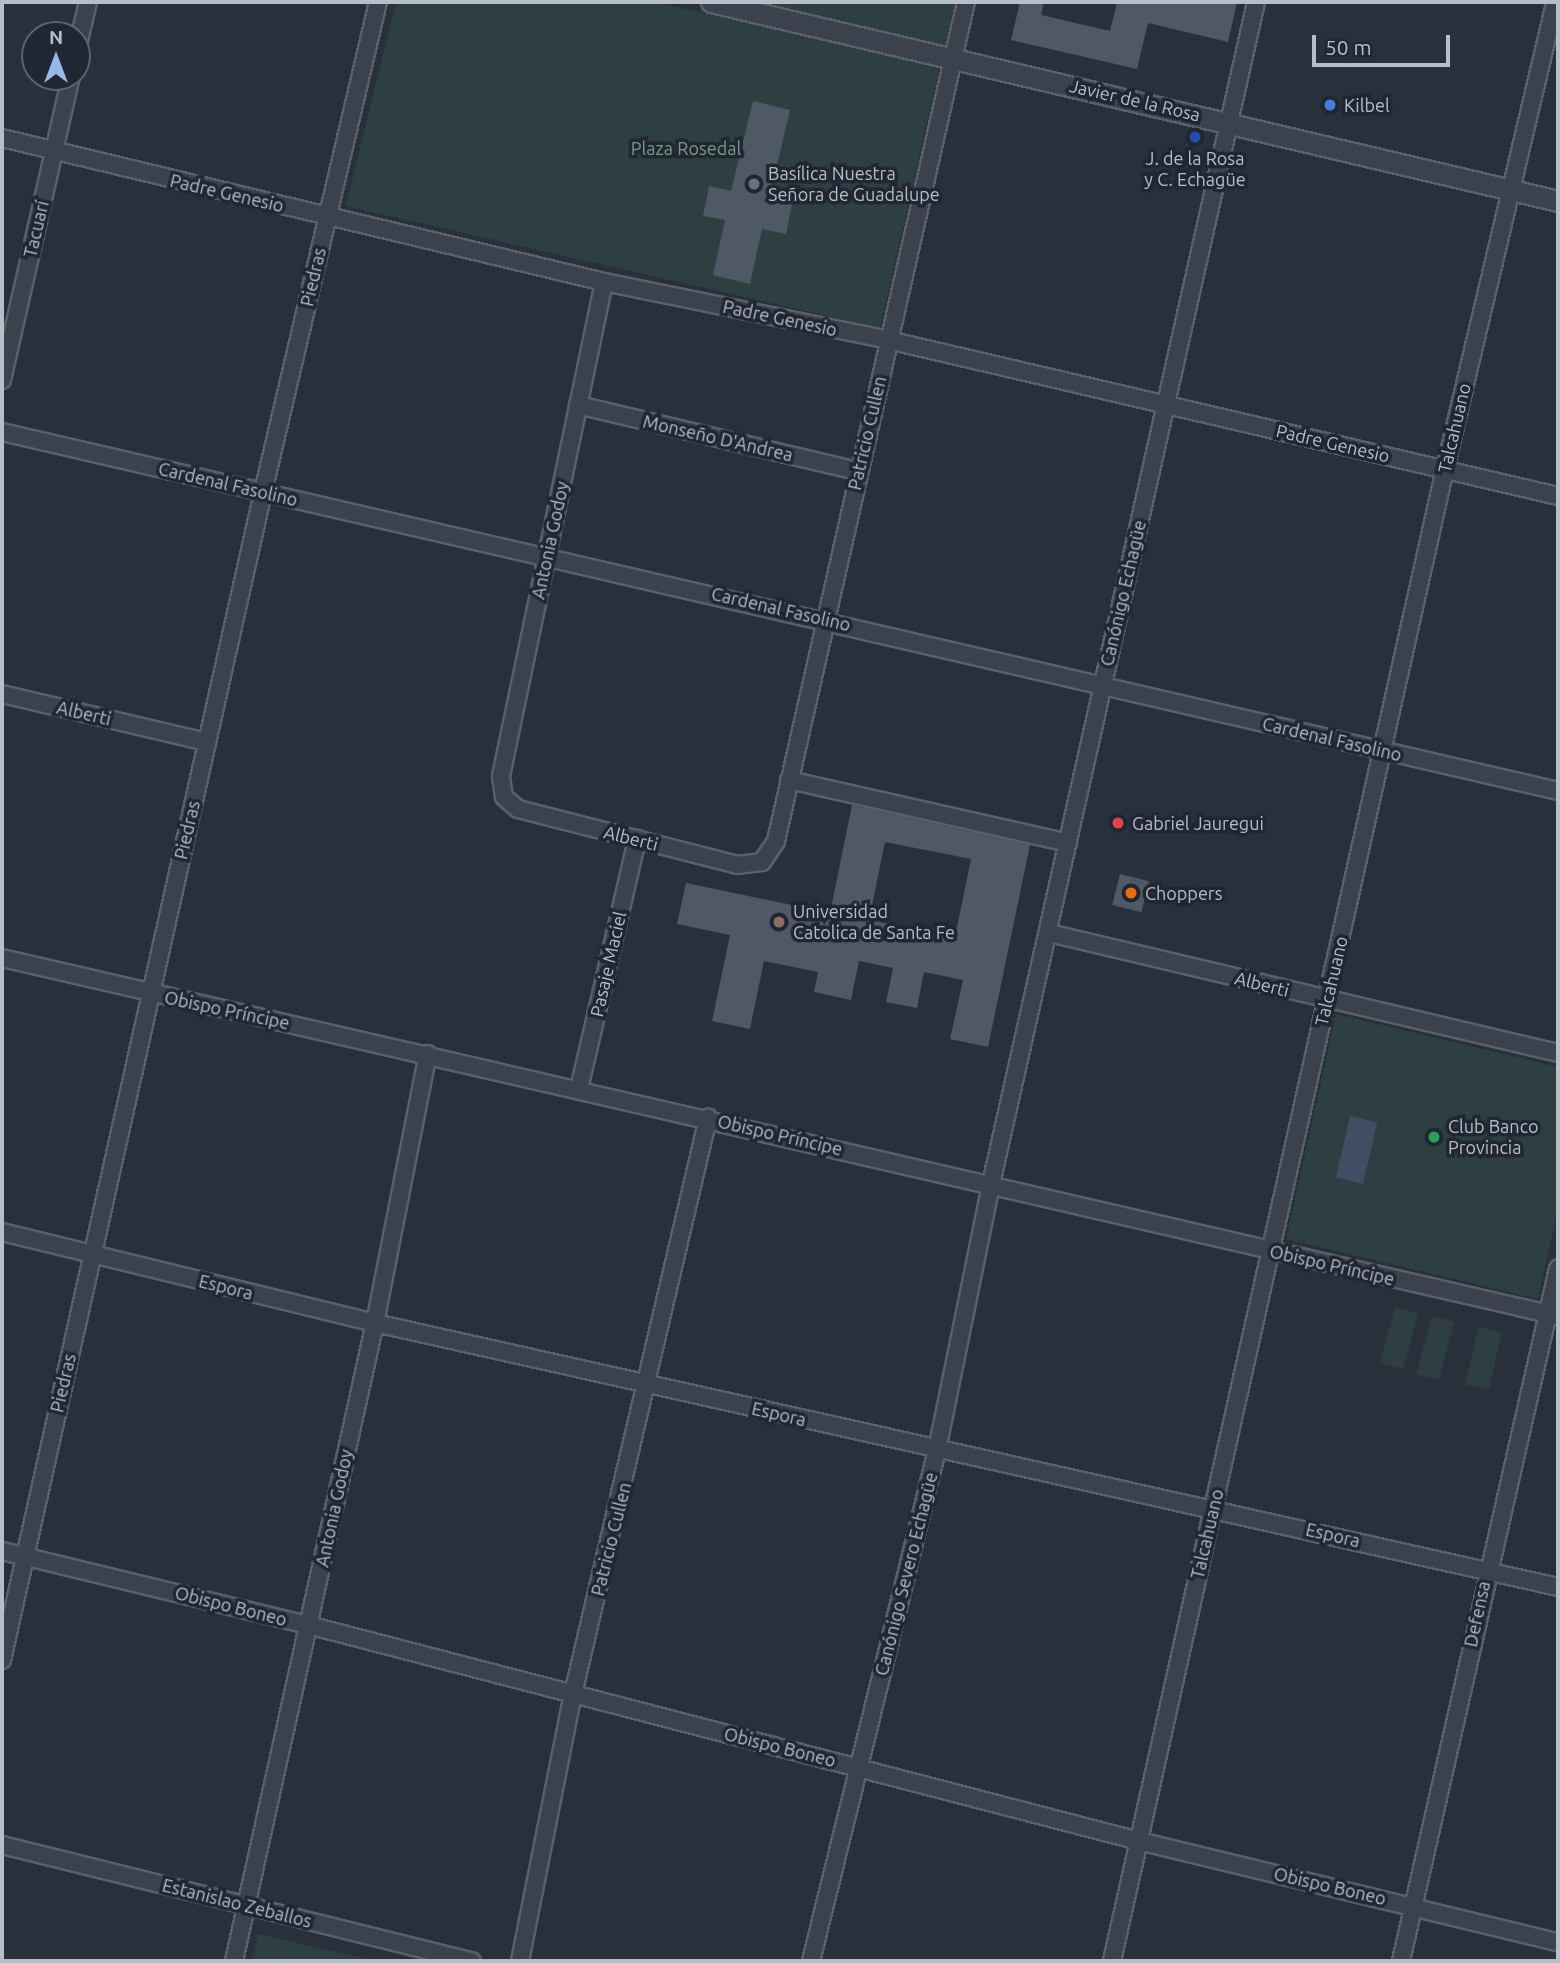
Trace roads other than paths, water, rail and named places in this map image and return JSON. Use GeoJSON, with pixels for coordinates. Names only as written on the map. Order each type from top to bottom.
{"type":"FeatureCollection","features":[{"type":"Feature","properties":{"kind":"street"},"geometry":{"type":"LineString","coordinates":[[84,21],[88,2]]}},
{"type":"Feature","properties":{"kind":"street","name":"Piedras"},"geometry":{"type":"LineString","coordinates":[[2,1660],[263,492],[378,2]]}},
{"type":"Feature","properties":{"kind":"street","name":"Javier de la Rosa"},"geometry":{"type":"LineString","coordinates":[[711,2],[1558,201]]}},
{"type":"Feature","properties":{"kind":"street","name":"Patricio Cullen"},"geometry":{"type":"LineString","coordinates":[[762,862],[776,841],[966,2]]}},
{"type":"Feature","properties":{"kind":"street","name":"Canónigo Echagüe"},"geometry":{"type":"LineString","coordinates":[[990,1184],[1049,933],[1101,686],[1167,406],[1256,2]]}},
{"type":"Feature","properties":{"kind":"street","name":"Talcahuano"},"geometry":{"type":"LineString","coordinates":[[1112,1961],[1445,469],[1555,2]]}},
{"type":"Feature","properties":{"kind":"street","name":"Tacuarí"},"geometry":{"type":"LineString","coordinates":[[2,380],[68,91]]}},
{"type":"Feature","properties":{"kind":"street","name":"Padre Genesio"},"geometry":{"type":"LineString","coordinates":[[2,138],[604,282],[888,340],[1558,496]]}},
{"type":"Feature","properties":{"kind":"street","name":"Antonia Godoy"},"geometry":{"type":"LineString","coordinates":[[504,797],[501,776],[604,282]]}},
{"type":"Feature","properties":{"kind":"street","name":"Monseño D'Andrea"},"geometry":{"type":"LineString","coordinates":[[578,405],[858,471]]}},
{"type":"Feature","properties":{"kind":"street","name":"Cardenal Fasolino"},"geometry":{"type":"LineString","coordinates":[[2,432],[826,619],[1558,792]]}},
{"type":"Feature","properties":{"kind":"street","name":"Alberti"},"geometry":{"type":"LineString","coordinates":[[2,694],[207,742]]}},
{"type":"Feature","properties":{"kind":"street"},"geometry":{"type":"LineString","coordinates":[[789,780],[1068,843]]}},
{"type":"Feature","properties":{"kind":"street","name":"Alberti"},"geometry":{"type":"LineString","coordinates":[[504,797],[519,809],[737,865],[762,862]]}},
{"type":"Feature","properties":{"kind":"street","name":"Pasaje Maciel"},"geometry":{"type":"LineString","coordinates":[[579,1088],[637,839]]}},
{"type":"Feature","properties":{"kind":"street","name":"Alberti"},"geometry":{"type":"LineString","coordinates":[[1049,933],[1558,1053]]}},
{"type":"Feature","properties":{"kind":"street","name":"Obispo Príncipe"},"geometry":{"type":"LineString","coordinates":[[2,958],[579,1088],[1553,1315]]}},
{"type":"Feature","properties":{"kind":"street","name":"Antonia Godoy"},"geometry":{"type":"LineString","coordinates":[[234,1961],[375,1323],[428,1054]]}},
{"type":"Feature","properties":{"kind":"street","name":"Patricio Cullen"},"geometry":{"type":"LineString","coordinates":[[520,1961],[573,1694],[649,1383],[708,1118]]}},
{"type":"Feature","properties":{"kind":"street","name":"Canónigo Severo Echagüe"},"geometry":{"type":"LineString","coordinates":[[811,1961],[936,1450],[990,1184]]}},
{"type":"Feature","properties":{"kind":"street","name":"Espora"},"geometry":{"type":"LineString","coordinates":[[2,1232],[375,1323],[936,1450],[1213,1507],[1558,1587]]}},
{"type":"Feature","properties":{"kind":"street","name":"Defensa"},"geometry":{"type":"LineString","coordinates":[[1401,1961],[1487,1570],[1553,1315],[1558,1269]]}},
{"type":"Feature","properties":{"kind":"street","name":"Obispo Boneo"},"geometry":{"type":"LineString","coordinates":[[2,1551],[308,1625],[1139,1840],[1558,1942]]}},
{"type":"Feature","properties":{"kind":"street","name":"Estanislao Zeballos"},"geometry":{"type":"LineString","coordinates":[[2,1845],[472,1961]]}},
{"type":"Feature","properties":{"kind":"water"},"geometry":{"type":"Polygon","coordinates":[[[1350,1116],[1377,1122],[1363,1184],[1336,1177],[1350,1116]]]}},
{"type":"Feature","properties":{"kind":"place","name":"Kilbel"},"geometry":{"type":"Point","coordinates":[1330,105]}},
{"type":"Feature","properties":{"kind":"place","name":"J. de la Rosa y C. Echagüe"},"geometry":{"type":"Point","coordinates":[1195,137]}},
{"type":"Feature","properties":{"kind":"place","name":"Basílica Nuestra Señora de Guadalupe"},"geometry":{"type":"Point","coordinates":[754,184]}},
{"type":"Feature","properties":{"kind":"place","name":"Gabriel Jauregui"},"geometry":{"type":"Point","coordinates":[1118,823]}},
{"type":"Feature","properties":{"kind":"place","name":"Choppers"},"geometry":{"type":"Point","coordinates":[1131,893]}},
{"type":"Feature","properties":{"kind":"place","name":"Universidad Catolica de Santa Fe"},"geometry":{"type":"Point","coordinates":[779,922]}},
{"type":"Feature","properties":{"kind":"place","name":"Club Banco Provincia"},"geometry":{"type":"Point","coordinates":[1434,1137]}},
{"type":"Feature","properties":{"kind":"park label","name":"Plaza Rosedal"},"geometry":{"type":"Point","coordinates":[686,148]}}]}
